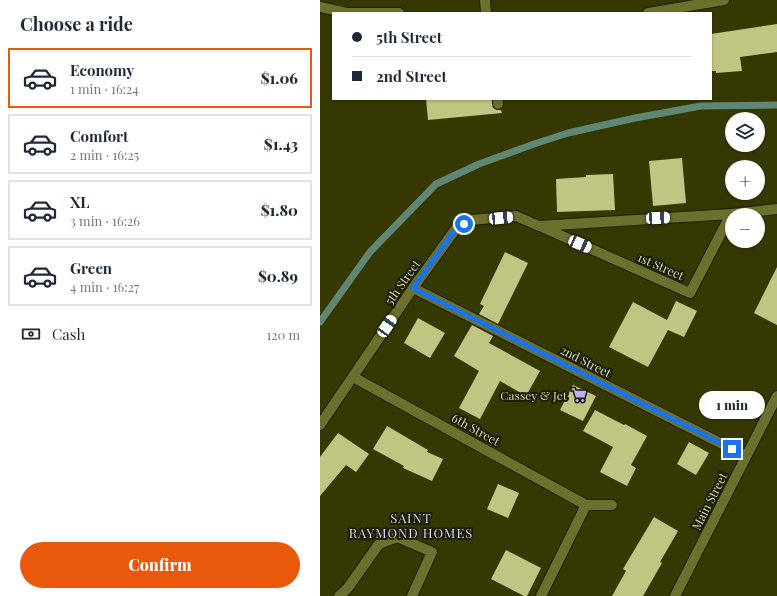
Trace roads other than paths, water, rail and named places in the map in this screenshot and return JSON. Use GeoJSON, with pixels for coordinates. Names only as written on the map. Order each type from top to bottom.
{"type":"FeatureCollection","features":[{"type":"Feature","properties":{"kind":"street"},"geometry":{"type":"LineString","coordinates":[[485,0],[486,12]]}},
{"type":"Feature","properties":{"kind":"street"},"geometry":{"type":"LineString","coordinates":[[654,12],[724,0]]}},
{"type":"Feature","properties":{"kind":"street"},"geometry":{"type":"LineString","coordinates":[[326,5],[344,12]]}},
{"type":"Feature","properties":{"kind":"street","name":"1st Street"},"geometry":{"type":"LineString","coordinates":[[765,211],[777,210]]}},
{"type":"Feature","properties":{"kind":"street","name":"1st Street"},"geometry":{"type":"LineString","coordinates":[[539,226],[725,214]]}},
{"type":"Feature","properties":{"kind":"street","name":"1st Street"},"geometry":{"type":"LineString","coordinates":[[471,220],[516,216],[690,293],[725,227]]}},
{"type":"Feature","properties":{"kind":"street","name":"5th Street"},"geometry":{"type":"LineString","coordinates":[[320,425],[413,288],[457,227],[471,220]]}},
{"type":"Feature","properties":{"kind":"street","name":"2nd Street"},"geometry":{"type":"LineString","coordinates":[[413,288],[746,456]]}},
{"type":"Feature","properties":{"kind":"street","name":"6th Street"},"geometry":{"type":"LineString","coordinates":[[353,377],[586,505]]}},
{"type":"Feature","properties":{"kind":"street","name":"Main Street"},"geometry":{"type":"LineString","coordinates":[[675,596],[777,396]]}},
{"type":"Feature","properties":{"kind":"street"},"geometry":{"type":"LineString","coordinates":[[541,596],[586,505],[612,505]]}},
{"type":"Feature","properties":{"kind":"street"},"geometry":{"type":"LineString","coordinates":[[339,596],[347,589],[379,544],[397,537],[432,552],[412,596]]}},
{"type":"Feature","properties":{"kind":"waterway"},"geometry":{"type":"LineString","coordinates":[[320,322],[370,252],[436,184],[479,164],[568,133],[635,118],[701,106],[777,105]]}},
{"type":"Feature","properties":{"kind":"place","name":"Cassey & Jet"},"geometry":{"type":"Point","coordinates":[579,395]}},
{"type":"Feature","properties":{"kind":"district","name":"SAINT RAYMOND HOMES"},"geometry":{"type":"Point","coordinates":[411,524]}}]}
